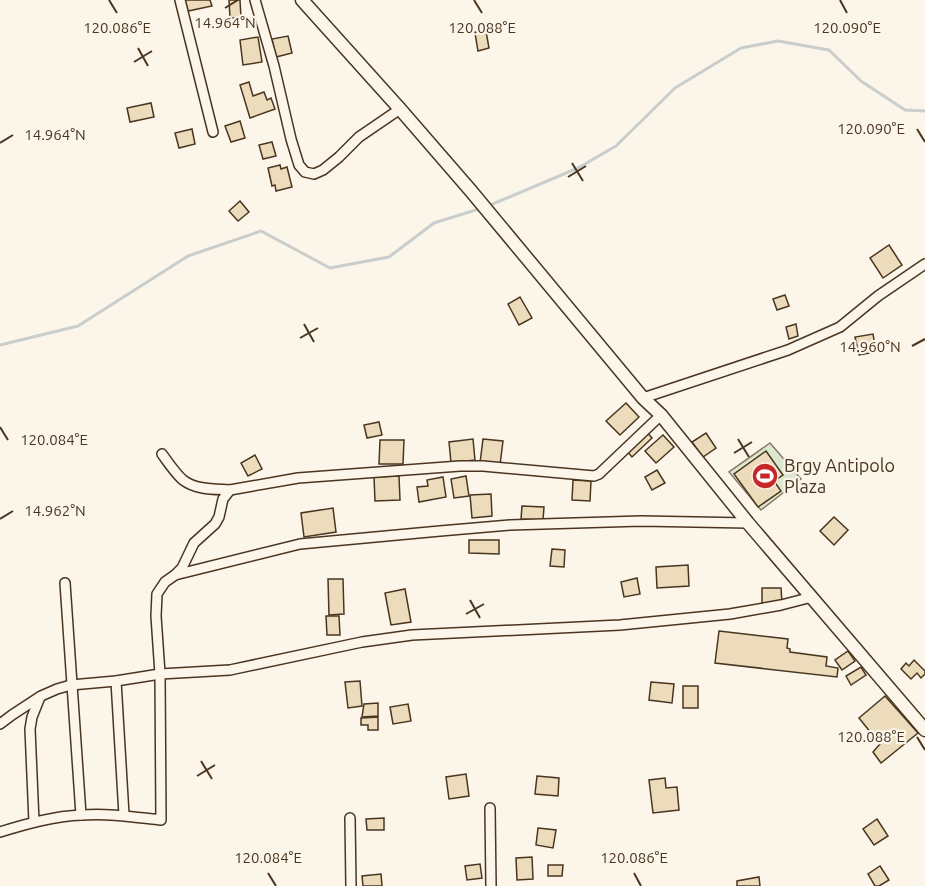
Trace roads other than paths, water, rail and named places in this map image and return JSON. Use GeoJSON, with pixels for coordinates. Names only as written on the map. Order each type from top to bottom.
{"type":"FeatureCollection","features":[{"type":"Feature","properties":{"kind":"main road"},"geometry":{"type":"LineString","coordinates":[[302,0],[471,191],[643,398],[661,415],[748,523],[925,730]]}},
{"type":"Feature","properties":{"kind":"street"},"geometry":{"type":"LineString","coordinates":[[180,0],[213,132]]}},
{"type":"Feature","properties":{"kind":"street"},"geometry":{"type":"LineString","coordinates":[[255,0],[274,66],[291,139],[299,165],[305,172],[314,174],[323,170],[359,137],[400,109]]}},
{"type":"Feature","properties":{"kind":"street"},"geometry":{"type":"LineString","coordinates":[[643,398],[788,350],[840,327],[878,296],[925,264]]}},
{"type":"Feature","properties":{"kind":"street"},"geometry":{"type":"LineString","coordinates":[[162,454],[182,479],[189,484],[230,490],[298,478],[460,466],[594,476],[599,474],[661,415]]}},
{"type":"Feature","properties":{"kind":"street"},"geometry":{"type":"LineString","coordinates":[[0,832],[34,822],[81,814],[124,815],[161,820],[160,674],[156,616],[158,594],[165,582],[182,568],[194,543],[215,524],[223,500],[230,490]]}},
{"type":"Feature","properties":{"kind":"street"},"geometry":{"type":"LineString","coordinates":[[175,575],[300,544],[440,531],[510,525],[629,521],[748,523]]}},
{"type":"Feature","properties":{"kind":"street"},"geometry":{"type":"LineString","coordinates":[[65,582],[81,814]]}},
{"type":"Feature","properties":{"kind":"street"},"geometry":{"type":"LineString","coordinates":[[0,724],[41,696],[71,685],[160,674],[230,670],[362,642],[412,635],[620,626],[729,614],[812,597]]}},
{"type":"Feature","properties":{"kind":"street"},"geometry":{"type":"LineString","coordinates":[[116,681],[124,815]]}},
{"type":"Feature","properties":{"kind":"street"},"geometry":{"type":"LineString","coordinates":[[34,822],[30,729],[32,717],[41,696]]}},
{"type":"Feature","properties":{"kind":"street"},"geometry":{"type":"LineString","coordinates":[[490,808],[490,886]]}},
{"type":"Feature","properties":{"kind":"street"},"geometry":{"type":"LineString","coordinates":[[350,818],[351,886]]}},
{"type":"Feature","properties":{"kind":"waterway"},"geometry":{"type":"LineString","coordinates":[[488,206],[578,168],[616,146],[675,88],[741,48],[778,41],[829,50],[861,81],[905,110],[925,111]]}},
{"type":"Feature","properties":{"kind":"waterway"},"geometry":{"type":"LineString","coordinates":[[0,345],[78,326],[188,256],[261,231],[330,268],[389,257],[434,223],[482,208]]}},
{"type":"Feature","properties":{"kind":"place","name":"Brgy Antipolo Plaza"},"geometry":{"type":"Point","coordinates":[765,476]}}]}
